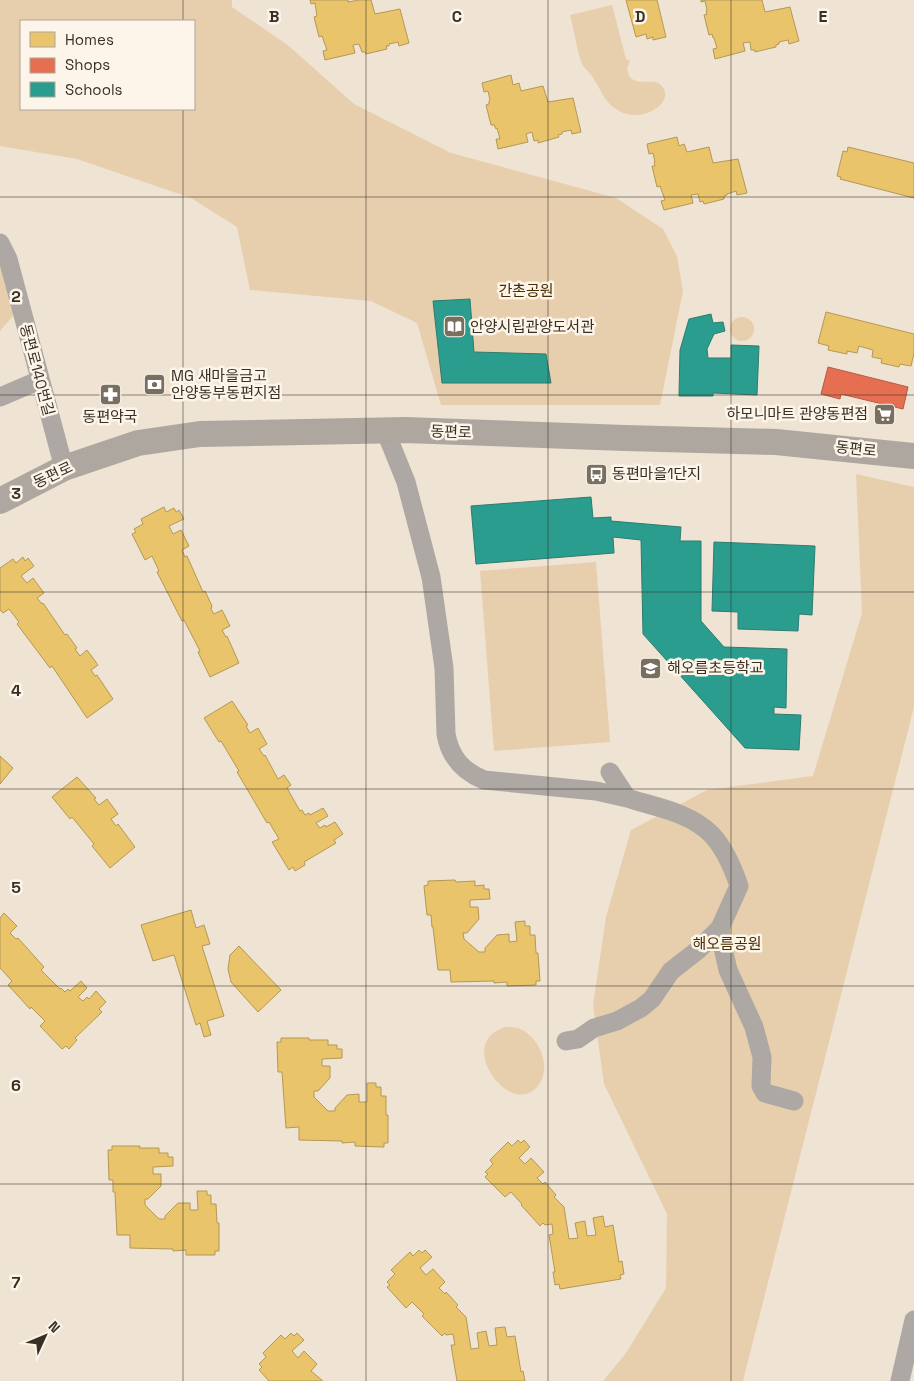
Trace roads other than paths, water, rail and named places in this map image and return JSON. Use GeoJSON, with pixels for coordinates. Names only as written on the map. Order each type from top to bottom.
{"type":"FeatureCollection","features":[{"type":"Feature","properties":{"kind":"street","name":"동편로140번길"},"geometry":{"type":"LineString","coordinates":[[0,244],[8,259],[64,468]]}},
{"type":"Feature","properties":{"kind":"street"},"geometry":{"type":"LineString","coordinates":[[0,397],[40,380]]}},
{"type":"Feature","properties":{"kind":"street"},"geometry":{"type":"LineString","coordinates":[[385,430],[406,482],[432,577],[444,668],[446,734],[453,756],[460,766],[484,780],[596,791],[672,811],[693,821],[712,835],[731,862],[739,886],[720,928],[698,950],[671,971],[652,999],[641,1008],[617,1021],[594,1028],[578,1039],[566,1041]]}},
{"type":"Feature","properties":{"kind":"street","name":"동편로"},"geometry":{"type":"LineString","coordinates":[[0,501],[64,468],[138,443],[200,434],[385,430],[776,442],[914,456]]}},
{"type":"Feature","properties":{"kind":"street"},"geometry":{"type":"LineString","coordinates":[[610,772],[627,798]]}},
{"type":"Feature","properties":{"kind":"street"},"geometry":{"type":"LineString","coordinates":[[720,928],[728,970],[754,1027],[762,1057],[761,1086],[765,1093],[794,1101]]}},
{"type":"Feature","properties":{"kind":"street"},"geometry":{"type":"LineString","coordinates":[[900,1381],[914,1320]]}},
{"type":"Feature","properties":{"kind":"place","name":"안양시립관양도서관"},"geometry":{"type":"Point","coordinates":[454,327]}},
{"type":"Feature","properties":{"kind":"place","name":"MG 새마을금고 안양동부동편지점"},"geometry":{"type":"Point","coordinates":[155,385]}},
{"type":"Feature","properties":{"kind":"place","name":"동편약국"},"geometry":{"type":"Point","coordinates":[110,394]}},
{"type":"Feature","properties":{"kind":"place","name":"하모니마트 관양동편점"},"geometry":{"type":"Point","coordinates":[884,414]}},
{"type":"Feature","properties":{"kind":"place","name":"동편마을1단지"},"geometry":{"type":"Point","coordinates":[596,474]}},
{"type":"Feature","properties":{"kind":"place","name":"해오름초등학교"},"geometry":{"type":"Point","coordinates":[651,668]}},
{"type":"Feature","properties":{"kind":"park label","name":"간촌공원"},"geometry":{"type":"Point","coordinates":[526,291]}},
{"type":"Feature","properties":{"kind":"park label","name":"해오름공원"},"geometry":{"type":"Point","coordinates":[727,944]}}]}
